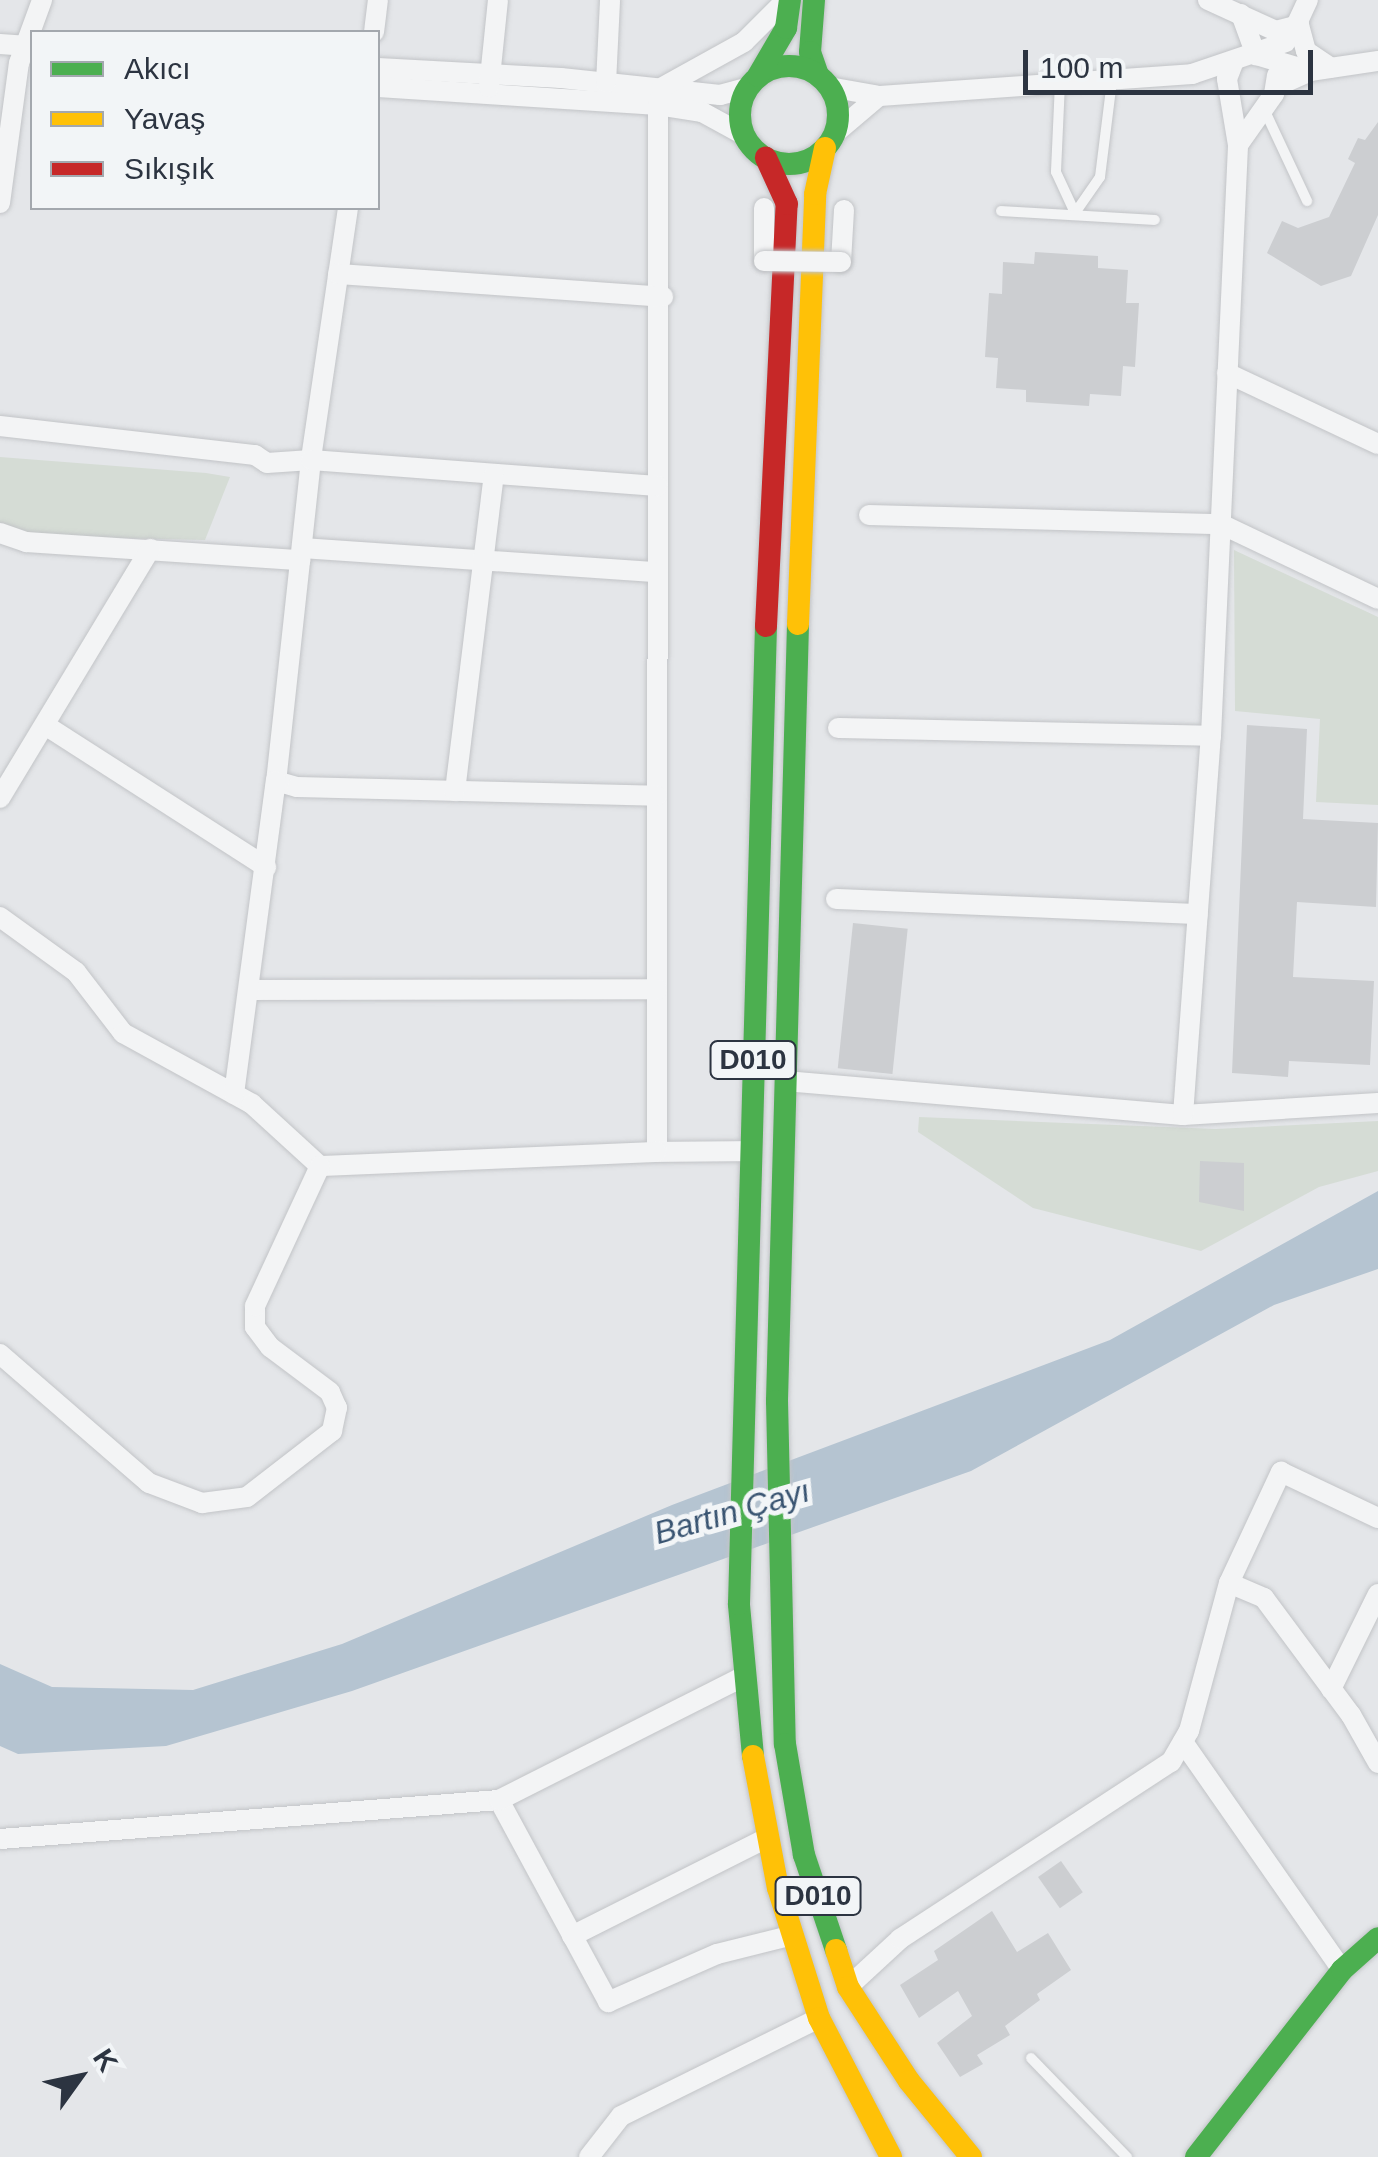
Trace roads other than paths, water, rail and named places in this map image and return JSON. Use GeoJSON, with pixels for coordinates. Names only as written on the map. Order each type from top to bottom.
{"type":"FeatureCollection","features":[{"type":"Feature","properties":{"kind":"main road"},"geometry":{"type":"LineString","coordinates":[[787,0],[786,28],[752,82],[740,119],[744,135],[766,158],[797,163],[830,141],[836,102],[810,52],[814,0]]}},
{"type":"Feature","properties":{"kind":"main road"},"geometry":{"type":"LineString","coordinates":[[752,82],[788,65],[824,81]]}},
{"type":"Feature","properties":{"kind":"main road","name":"D010"},"geometry":{"type":"LineString","coordinates":[[830,141],[815,194],[794,710],[777,1401],[785,1744],[804,1856],[848,1987],[909,2081],[971,2157]]}},
{"type":"Feature","properties":{"kind":"main road","name":"D010"},"geometry":{"type":"LineString","coordinates":[[766,158],[787,204],[762,706],[740,1414],[739,1604],[744,1676],[768,1838],[793,1936],[820,2018],[891,2157]]}},
{"type":"Feature","properties":{"kind":"main road"},"geometry":{"type":"LineString","coordinates":[[1196,2157],[1342,1970],[1378,1938]]}},
{"type":"Feature","properties":{"kind":"street"},"geometry":{"type":"LineString","coordinates":[[31,30],[42,0]]}},
{"type":"Feature","properties":{"kind":"street"},"geometry":{"type":"LineString","coordinates":[[374,30],[378,0]]}},
{"type":"Feature","properties":{"kind":"street"},"geometry":{"type":"LineString","coordinates":[[490,84],[498,0]]}},
{"type":"Feature","properties":{"kind":"street"},"geometry":{"type":"LineString","coordinates":[[606,83],[610,0]]}},
{"type":"Feature","properties":{"kind":"street"},"geometry":{"type":"LineString","coordinates":[[660,96],[744,42],[787,0]]}},
{"type":"Feature","properties":{"kind":"street"},"geometry":{"type":"LineString","coordinates":[[1208,0],[1245,24],[1292,33],[1320,70]]}},
{"type":"Feature","properties":{"kind":"street"},"geometry":{"type":"LineString","coordinates":[[824,81],[879,96],[1192,74],[1250,59],[1292,33],[1308,0]]}},
{"type":"Feature","properties":{"kind":"street"},"geometry":{"type":"LineString","coordinates":[[1245,24],[1250,59],[1277,86]]}},
{"type":"Feature","properties":{"kind":"street"},"geometry":{"type":"LineString","coordinates":[[0,203],[21,56],[30,32]]}},
{"type":"Feature","properties":{"kind":"street"},"geometry":{"type":"LineString","coordinates":[[0,44],[21,56]]}},
{"type":"Feature","properties":{"kind":"street"},"geometry":{"type":"LineString","coordinates":[[1250,59],[1320,70]]}},
{"type":"Feature","properties":{"kind":"street"},"geometry":{"type":"LineString","coordinates":[[1183,1114],[1211,736],[1221,524],[1238,145],[1230,91],[1250,59]]}},
{"type":"Feature","properties":{"kind":"street"},"geometry":{"type":"LineString","coordinates":[[1238,145],[1261,104],[1277,86],[1320,70],[1378,61]]}},
{"type":"Feature","properties":{"kind":"street"},"geometry":{"type":"LineString","coordinates":[[380,68],[490,84],[660,96],[720,96],[752,82]]}},
{"type":"Feature","properties":{"kind":"street"},"geometry":{"type":"LineString","coordinates":[[1192,74],[1230,91],[1245,104],[1261,104]]}},
{"type":"Feature","properties":{"kind":"street"},"geometry":{"type":"LineString","coordinates":[[380,87],[606,83],[660,96],[702,112],[744,135]]}},
{"type":"Feature","properties":{"kind":"street"},"geometry":{"type":"LineString","coordinates":[[657,1152],[657,486],[663,298],[660,96]]}},
{"type":"Feature","properties":{"kind":"street"},"geometry":{"type":"LineString","coordinates":[[830,141],[879,96]]}},
{"type":"Feature","properties":{"kind":"street"},"geometry":{"type":"LineString","coordinates":[[764,208],[764,260],[841,262],[844,210]]}},
{"type":"Feature","properties":{"kind":"street"},"geometry":{"type":"LineString","coordinates":[[234,1094],[266,868],[311,460],[348,210]]}},
{"type":"Feature","properties":{"kind":"street"},"geometry":{"type":"LineString","coordinates":[[338,274],[663,298]]}},
{"type":"Feature","properties":{"kind":"street"},"geometry":{"type":"LineString","coordinates":[[1227,373],[1378,444]]}},
{"type":"Feature","properties":{"kind":"street"},"geometry":{"type":"LineString","coordinates":[[0,426],[255,454],[267,463],[311,460],[657,486]]}},
{"type":"Feature","properties":{"kind":"street"},"geometry":{"type":"LineString","coordinates":[[455,791],[478,560],[494,474]]}},
{"type":"Feature","properties":{"kind":"street"},"geometry":{"type":"LineString","coordinates":[[869,514],[1221,524],[1378,600]]}},
{"type":"Feature","properties":{"kind":"street"},"geometry":{"type":"LineString","coordinates":[[0,533],[26,542],[478,560],[657,572]]}},
{"type":"Feature","properties":{"kind":"street"},"geometry":{"type":"LineString","coordinates":[[0,798],[150,548]]}},
{"type":"Feature","properties":{"kind":"street"},"geometry":{"type":"LineString","coordinates":[[46,724],[266,868]]}},
{"type":"Feature","properties":{"kind":"street"},"geometry":{"type":"LineString","coordinates":[[838,728],[1211,736]]}},
{"type":"Feature","properties":{"kind":"street"},"geometry":{"type":"LineString","coordinates":[[276,781],[298,787],[657,796]]}},
{"type":"Feature","properties":{"kind":"street"},"geometry":{"type":"LineString","coordinates":[[836,899],[1198,914]]}},
{"type":"Feature","properties":{"kind":"street"},"geometry":{"type":"LineString","coordinates":[[0,917],[76,972],[123,1033],[234,1094],[320,1166],[751,1151]]}},
{"type":"Feature","properties":{"kind":"street"},"geometry":{"type":"LineString","coordinates":[[251,990],[658,989]]}},
{"type":"Feature","properties":{"kind":"street"},"geometry":{"type":"LineString","coordinates":[[785,1081],[1183,1114],[1378,1102]]}},
{"type":"Feature","properties":{"kind":"street"},"geometry":{"type":"LineString","coordinates":[[0,1354],[149,1483],[202,1503],[247,1496],[322,1440],[338,1408],[330,1392],[270,1347],[256,1327],[255,1306],[320,1166]]}},
{"type":"Feature","properties":{"kind":"street"},"geometry":{"type":"LineString","coordinates":[[848,1987],[900,1940],[1172,1762],[1183,1742],[1229,1583],[1280,1472],[1378,1518]]}},
{"type":"Feature","properties":{"kind":"street"},"geometry":{"type":"LineString","coordinates":[[1229,1583],[1264,1598],[1331,1689],[1378,1764]]}},
{"type":"Feature","properties":{"kind":"street"},"geometry":{"type":"LineString","coordinates":[[1331,1689],[1378,1594]]}},
{"type":"Feature","properties":{"kind":"street"},"geometry":{"type":"LineString","coordinates":[[0,1839],[499,1800],[744,1676]]}},
{"type":"Feature","properties":{"kind":"street"},"geometry":{"type":"LineString","coordinates":[[1183,1742],[1342,1970]]}},
{"type":"Feature","properties":{"kind":"street"},"geometry":{"type":"LineString","coordinates":[[499,1800],[608,2002],[717,1954],[793,1936]]}},
{"type":"Feature","properties":{"kind":"street"},"geometry":{"type":"LineString","coordinates":[[572,1936],[768,1838]]}},
{"type":"Feature","properties":{"kind":"street"},"geometry":{"type":"LineString","coordinates":[[589,2157],[621,2116],[820,2018]]}},
{"type":"Feature","properties":{"kind":"lane"},"geometry":{"type":"LineString","coordinates":[[1075,213],[1100,177],[1112,80]]}},
{"type":"Feature","properties":{"kind":"lane"},"geometry":{"type":"LineString","coordinates":[[1060,82],[1056,172],[1075,213]]}},
{"type":"Feature","properties":{"kind":"lane"},"geometry":{"type":"LineString","coordinates":[[1261,104],[1308,201]]}},
{"type":"Feature","properties":{"kind":"lane"},"geometry":{"type":"LineString","coordinates":[[1001,211],[1155,220]]}},
{"type":"Feature","properties":{"kind":"lane"},"geometry":{"type":"LineString","coordinates":[[1031,2058],[1127,2157]]}},
{"type":"Feature","properties":{"kind":"water","name":"Bartın Çayı"},"geometry":{"type":"Polygon","coordinates":[[[1378,1191],[1378,1269],[1274,1305],[971,1471],[352,1691],[166,1746],[18,1754],[0,1746],[0,1664],[52,1687],[193,1690],[342,1644],[672,1505],[1110,1340],[1378,1191]]]}}]}
